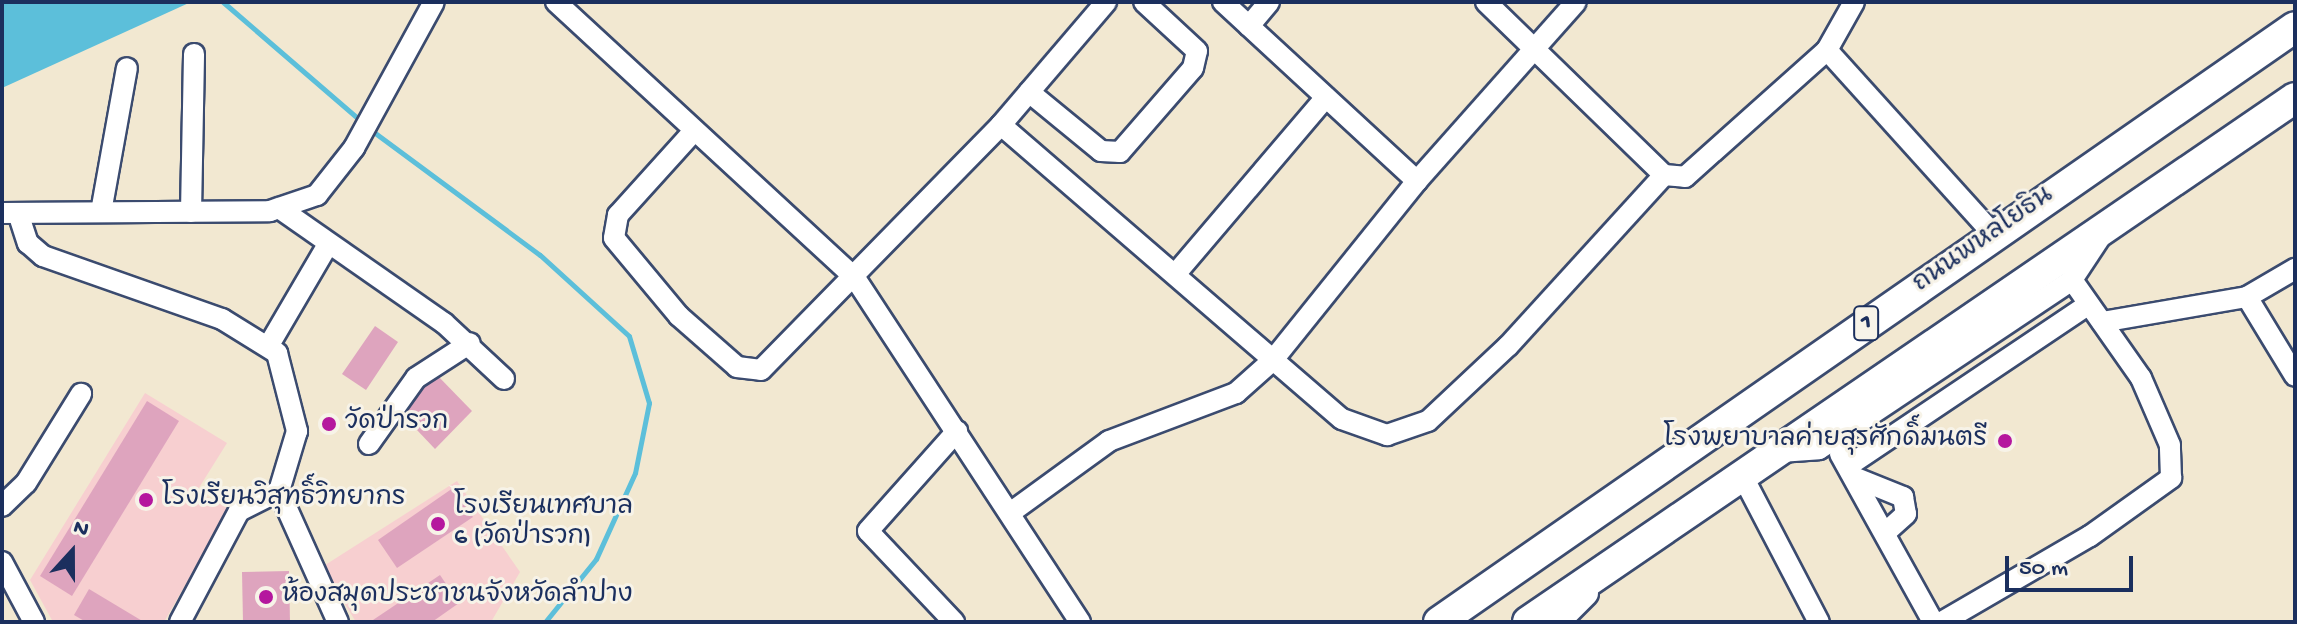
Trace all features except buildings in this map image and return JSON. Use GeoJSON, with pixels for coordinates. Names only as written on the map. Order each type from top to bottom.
{"type":"FeatureCollection","features":[{"type":"Feature","properties":{"kind":"highway","name":"ถนนพหลโยธิน"},"geometry":{"type":"LineString","coordinates":[[1439,622],[2295,27]]}},
{"type":"Feature","properties":{"kind":"highway","name":"1"},"geometry":{"type":"LineString","coordinates":[[1528,622],[2295,98]]}},
{"type":"Feature","properties":{"kind":"main road","name":"1"},"geometry":{"type":"LineString","coordinates":[[1556,622],[1625,554]]}},
{"type":"Feature","properties":{"kind":"street"},"geometry":{"type":"LineString","coordinates":[[10,213],[279,208],[317,195],[354,148],[434,2]]}},
{"type":"Feature","properties":{"kind":"street"},"geometry":{"type":"LineString","coordinates":[[556,2],[693,132],[855,278],[1010,513],[1076,621]]}},
{"type":"Feature","properties":{"kind":"street"},"geometry":{"type":"LineString","coordinates":[[693,132],[614,227],[636,273],[679,316],[737,367],[761,370],[855,278],[1001,125],[1106,2]]}},
{"type":"Feature","properties":{"kind":"street"},"geometry":{"type":"LineString","coordinates":[[1029,92],[1101,151],[1120,152],[1193,68],[1197,51],[1144,2]]}},
{"type":"Feature","properties":{"kind":"street"},"geometry":{"type":"LineString","coordinates":[[1223,2],[1417,181]]}},
{"type":"Feature","properties":{"kind":"street"},"geometry":{"type":"LineString","coordinates":[[1249,26],[1269,2]]}},
{"type":"Feature","properties":{"kind":"street"},"geometry":{"type":"LineString","coordinates":[[1486,2],[1538,47],[1664,175],[1685,177],[1827,50],[1854,2]]}},
{"type":"Feature","properties":{"kind":"street"},"geometry":{"type":"LineString","coordinates":[[1010,513],[1109,441],[1236,393],[1273,360],[1417,181],[1576,2]]}},
{"type":"Feature","properties":{"kind":"street"},"geometry":{"type":"LineString","coordinates":[[1827,50],[1993,234]]}},
{"type":"Feature","properties":{"kind":"street"},"geometry":{"type":"LineString","coordinates":[[191,212],[194,54]]}},
{"type":"Feature","properties":{"kind":"street"},"geometry":{"type":"LineString","coordinates":[[101,212],[127,68]]}},
{"type":"Feature","properties":{"kind":"street"},"geometry":{"type":"LineString","coordinates":[[1178,271],[1326,97]]}},
{"type":"Feature","properties":{"kind":"street"},"geometry":{"type":"LineString","coordinates":[[1001,125],[1178,271],[1273,360],[1366,433],[1405,432],[1428,421],[1508,346],[1664,175]]}},
{"type":"Feature","properties":{"kind":"street"},"geometry":{"type":"LineString","coordinates":[[279,208],[327,246],[470,343],[504,379]]}},
{"type":"Feature","properties":{"kind":"street"},"geometry":{"type":"LineString","coordinates":[[10,213],[28,243],[43,256],[222,319],[269,345],[295,398],[297,431],[279,491],[338,622]]}},
{"type":"Feature","properties":{"kind":"street"},"geometry":{"type":"LineString","coordinates":[[1780,452],[1831,441],[2072,280],[2103,232]]}},
{"type":"Feature","properties":{"kind":"street"},"geometry":{"type":"LineString","coordinates":[[269,345],[327,246]]}},
{"type":"Feature","properties":{"kind":"street"},"geometry":{"type":"LineString","coordinates":[[2102,322],[2247,297],[2295,269]]}},
{"type":"Feature","properties":{"kind":"street"},"geometry":{"type":"LineString","coordinates":[[1942,622],[2090,536],[2171,478],[2170,445],[2147,391],[2072,280]]}},
{"type":"Feature","properties":{"kind":"street"},"geometry":{"type":"LineString","coordinates":[[2247,297],[2295,376]]}},
{"type":"Feature","properties":{"kind":"street"},"geometry":{"type":"LineString","coordinates":[[1852,472],[2089,304]]}},
{"type":"Feature","properties":{"kind":"street"},"geometry":{"type":"LineString","coordinates":[[369,444],[396,398],[470,343]]}},
{"type":"Feature","properties":{"kind":"street"},"geometry":{"type":"LineString","coordinates":[[2,506],[26,483],[81,394]]}},
{"type":"Feature","properties":{"kind":"street"},"geometry":{"type":"LineString","coordinates":[[954,622],[868,531],[957,431]]}},
{"type":"Feature","properties":{"kind":"street"},"geometry":{"type":"LineString","coordinates":[[1831,441],[1886,532],[1933,622]]}},
{"type":"Feature","properties":{"kind":"street"},"geometry":{"type":"LineString","coordinates":[[1852,472],[1903,497],[1906,514],[1886,532]]}},
{"type":"Feature","properties":{"kind":"street"},"geometry":{"type":"LineString","coordinates":[[1742,475],[1819,622]]}},
{"type":"Feature","properties":{"kind":"street"},"geometry":{"type":"LineString","coordinates":[[180,622],[239,511],[279,491]]}},
{"type":"Feature","properties":{"kind":"street"},"geometry":{"type":"LineString","coordinates":[[2,562],[34,622]]}},
{"type":"Feature","properties":{"kind":"shaded area","name":"โรงเรียนวิสุทธิ์วิทยากร"},"geometry":{"type":"Polygon","coordinates":[[[145,393],[227,443],[197,491],[229,509],[164,622],[53,622],[30,580],[145,393]]]}},
{"type":"Feature","properties":{"kind":"shaded area","name":"โรงเรียนเทศบาล 6 (วัดป่ารวก)"},"geometry":{"type":"Polygon","coordinates":[[[457,481],[520,572],[491,622],[356,622],[322,567],[457,481]]]}},
{"type":"Feature","properties":{"kind":"water"},"geometry":{"type":"Polygon","coordinates":[[[2,2],[191,2],[2,88],[2,2]]]}},
{"type":"Feature","properties":{"kind":"waterway"},"geometry":{"type":"LineString","coordinates":[[223,2],[361,121]]}},
{"type":"Feature","properties":{"kind":"waterway"},"geometry":{"type":"LineString","coordinates":[[371,130],[540,255],[629,336],[649,403],[635,473],[596,559],[545,622]]}},
{"type":"Feature","properties":{"kind":"place","name":"วัดป่ารวก"},"geometry":{"type":"Point","coordinates":[329,424]}},
{"type":"Feature","properties":{"kind":"place","name":"โรงพยาบาลค่ายสุรศักดิ์มนตรี"},"geometry":{"type":"Point","coordinates":[2005,441]}},
{"type":"Feature","properties":{"kind":"place","name":"โรงเรียนวิสุทธิ์วิทยากร"},"geometry":{"type":"Point","coordinates":[146,500]}},
{"type":"Feature","properties":{"kind":"place","name":"โรงเรียนเทศบาล 6 (วัดป่ารวก)"},"geometry":{"type":"Point","coordinates":[438,524]}},
{"type":"Feature","properties":{"kind":"place","name":"ห้องสมุดประชาชนจังหวัดลำปาง"},"geometry":{"type":"Point","coordinates":[266,597]}}]}
